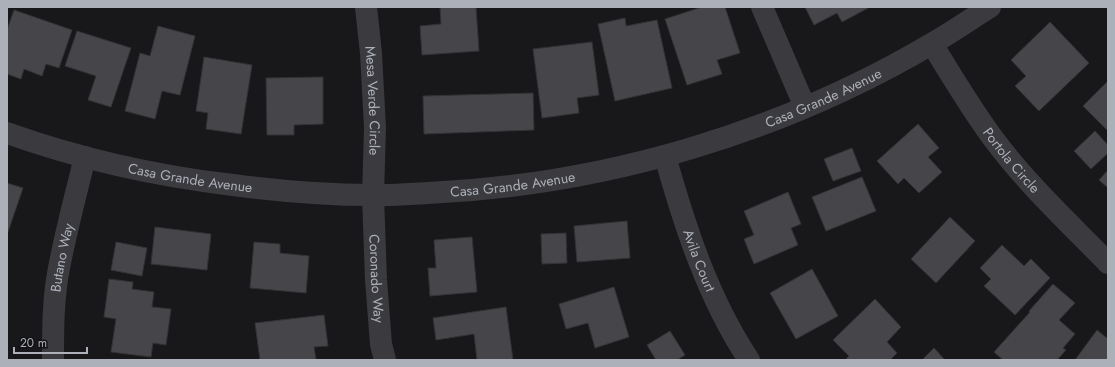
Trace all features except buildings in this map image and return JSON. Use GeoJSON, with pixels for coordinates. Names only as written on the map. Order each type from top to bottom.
{"type":"FeatureCollection","features":[{"type":"Feature","properties":{"kind":"street","name":"Mesa Verde Circle"},"geometry":{"type":"LineString","coordinates":[[366,7],[371,53],[375,128],[373,196]]}},
{"type":"Feature","properties":{"kind":"street"},"geometry":{"type":"LineString","coordinates":[[762,7],[805,107]]}},
{"type":"Feature","properties":{"kind":"street","name":"Casa Grande Avenue"},"geometry":{"type":"LineString","coordinates":[[7,133],[85,157],[195,181],[302,193],[373,196],[494,189],[588,174],[664,156],[708,143],[805,107],[867,78],[932,44],[990,7]]}},
{"type":"Feature","properties":{"kind":"street","name":"Portola Circle"},"geometry":{"type":"LineString","coordinates":[[932,44],[964,96],[992,137],[1027,180],[1108,263]]}},
{"type":"Feature","properties":{"kind":"street","name":"Avila Court"},"geometry":{"type":"LineString","coordinates":[[664,156],[679,206],[706,280],[734,337],[749,360]]}},
{"type":"Feature","properties":{"kind":"street","name":"Butano Way"},"geometry":{"type":"LineString","coordinates":[[53,360],[53,330],[59,270],[70,215],[85,157]]}},
{"type":"Feature","properties":{"kind":"street","name":"Coronado Way"},"geometry":{"type":"LineString","coordinates":[[373,196],[376,280],[381,344],[385,360]]}}]}
